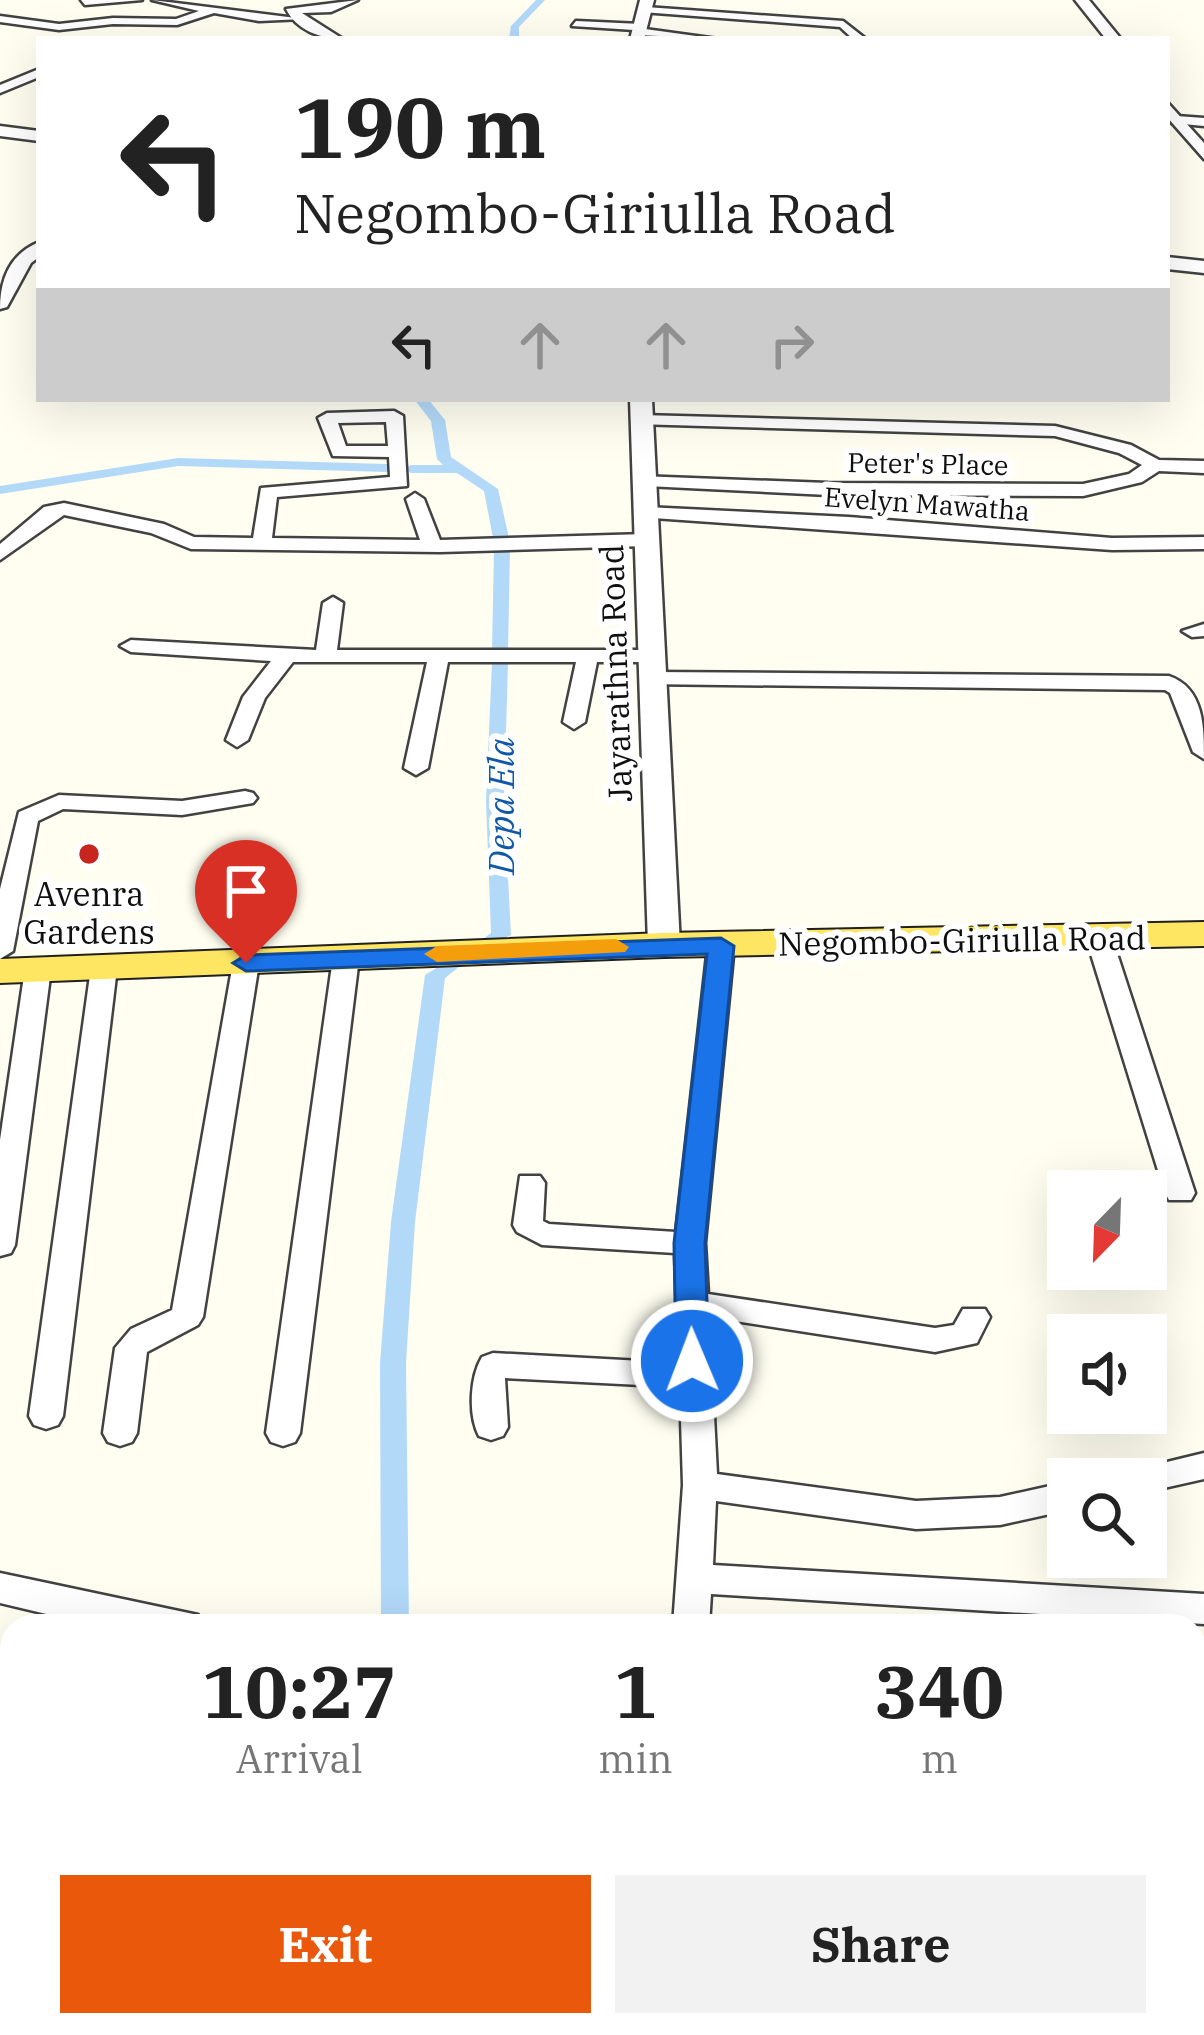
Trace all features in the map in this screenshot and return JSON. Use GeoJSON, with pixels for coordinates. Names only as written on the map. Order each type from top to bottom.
{"type":"FeatureCollection","features":[{"type":"Feature","properties":{"kind":"main road","name":"Negombo-Giriulla Road"},"geometry":{"type":"LineString","coordinates":[[19,970],[664,945],[1204,934]]}},
{"type":"Feature","properties":{"kind":"street"},"geometry":{"type":"LineString","coordinates":[[86,2],[136,0]]}},
{"type":"Feature","properties":{"kind":"street"},"geometry":{"type":"LineString","coordinates":[[158,0],[259,18],[298,19],[330,36]]}},
{"type":"Feature","properties":{"kind":"street"},"geometry":{"type":"LineString","coordinates":[[298,19],[295,8],[331,8],[351,0]]}},
{"type":"Feature","properties":{"kind":"street"},"geometry":{"type":"LineString","coordinates":[[1082,0],[1112,36]]}},
{"type":"Feature","properties":{"kind":"street"},"geometry":{"type":"LineString","coordinates":[[0,19],[70,27],[113,21],[177,22],[215,9]]}},
{"type":"Feature","properties":{"kind":"street"},"geometry":{"type":"LineString","coordinates":[[642,22],[700,36]]}},
{"type":"Feature","properties":{"kind":"street"},"geometry":{"type":"LineString","coordinates":[[4,36],[33,23]]}},
{"type":"Feature","properties":{"kind":"street"},"geometry":{"type":"LineString","coordinates":[[576,24],[843,24],[857,36]]}},
{"type":"Feature","properties":{"kind":"street"},"geometry":{"type":"LineString","coordinates":[[0,90],[36,74]]}},
{"type":"Feature","properties":{"kind":"street"},"geometry":{"type":"LineString","coordinates":[[0,90],[36,96]]}},
{"type":"Feature","properties":{"kind":"street"},"geometry":{"type":"LineString","coordinates":[[1172,113],[1204,122]]}},
{"type":"Feature","properties":{"kind":"street"},"geometry":{"type":"LineString","coordinates":[[1172,113],[1202,149]]}},
{"type":"Feature","properties":{"kind":"street"},"geometry":{"type":"LineString","coordinates":[[0,131],[36,136]]}},
{"type":"Feature","properties":{"kind":"street"},"geometry":{"type":"LineString","coordinates":[[0,303],[23,260],[36,250]]}},
{"type":"Feature","properties":{"kind":"street"},"geometry":{"type":"LineString","coordinates":[[1170,263],[1204,266]]}},
{"type":"Feature","properties":{"kind":"street"},"geometry":{"type":"LineString","coordinates":[[262,544],[268,492],[397,485],[397,451],[394,416],[381,406],[331,416],[327,421],[339,452],[397,451]]}},
{"type":"Feature","properties":{"kind":"street"},"geometry":{"type":"LineString","coordinates":[[641,409],[1054,431],[1125,449],[1155,464]]}},
{"type":"Feature","properties":{"kind":"street","name":"Jayarathna Road"},"geometry":{"type":"LineString","coordinates":[[641,409],[664,945]]}},
{"type":"Feature","properties":{"kind":"street","name":"Peter's Place"},"geometry":{"type":"LineString","coordinates":[[646,480],[852,490],[1083,490],[1135,478],[1155,464],[1204,466]]}},
{"type":"Feature","properties":{"kind":"street"},"geometry":{"type":"LineString","coordinates":[[415,499],[432,545]]}},
{"type":"Feature","properties":{"kind":"street","name":"Evelyn Mawatha"},"geometry":{"type":"LineString","coordinates":[[0,554],[51,512],[64,509],[157,528],[191,543],[432,545],[646,527],[849,523],[1112,544],[1204,543]]}},
{"type":"Feature","properties":{"kind":"street"},"geometry":{"type":"LineString","coordinates":[[326,656],[333,602]]}},
{"type":"Feature","properties":{"kind":"street"},"geometry":{"type":"LineString","coordinates":[[131,646],[326,656],[588,656],[651,667],[1169,682],[1180,689],[1204,752]]}},
{"type":"Feature","properties":{"kind":"street"},"geometry":{"type":"LineString","coordinates":[[238,740],[254,697],[287,655]]}},
{"type":"Feature","properties":{"kind":"street"},"geometry":{"type":"LineString","coordinates":[[416,768],[439,656]]}},
{"type":"Feature","properties":{"kind":"street"},"geometry":{"type":"LineString","coordinates":[[574,722],[588,656]]}},
{"type":"Feature","properties":{"kind":"street"},"geometry":{"type":"LineString","coordinates":[[0,951],[27,817],[41,808],[59,802],[182,808],[245,798]]}},
{"type":"Feature","properties":{"kind":"street"},"geometry":{"type":"LineString","coordinates":[[1099,938],[1180,1193]]}},
{"type":"Feature","properties":{"kind":"street"},"geometry":{"type":"LineString","coordinates":[[692,1614],[700,1485],[690,1243],[721,946]]}},
{"type":"Feature","properties":{"kind":"street"},"geometry":{"type":"LineString","coordinates":[[283,1433],[346,958]]}},
{"type":"Feature","properties":{"kind":"street"},"geometry":{"type":"LineString","coordinates":[[120,1433],[131,1348],[142,1337],[187,1316],[246,963]]}},
{"type":"Feature","properties":{"kind":"street"},"geometry":{"type":"LineString","coordinates":[[46,1416],[104,968]]}},
{"type":"Feature","properties":{"kind":"street"},"geometry":{"type":"LineString","coordinates":[[0,1245],[19,970]]}},
{"type":"Feature","properties":{"kind":"street"},"geometry":{"type":"LineString","coordinates":[[530,1183],[528,1225],[542,1234],[690,1243]]}},
{"type":"Feature","properties":{"kind":"street"},"geometry":{"type":"LineString","coordinates":[[691,1304],[934,1340],[966,1335],[974,1317]]}},
{"type":"Feature","properties":{"kind":"street"},"geometry":{"type":"LineString","coordinates":[[491,1426],[489,1377],[493,1365],[694,1376]]}},
{"type":"Feature","properties":{"kind":"street"},"geometry":{"type":"LineString","coordinates":[[1167,1474],[1204,1466]]}},
{"type":"Feature","properties":{"kind":"street"},"geometry":{"type":"LineString","coordinates":[[700,1485],[916,1515],[1000,1511],[1047,1501]]}},
{"type":"Feature","properties":{"kind":"street"},"geometry":{"type":"LineString","coordinates":[[694,1578],[1204,1609]]}},
{"type":"Feature","properties":{"kind":"street"},"geometry":{"type":"LineString","coordinates":[[0,1588],[110,1614]]}},
{"type":"Feature","properties":{"kind":"waterway"},"geometry":{"type":"LineString","coordinates":[[514,36],[515,26],[541,0]]}},
{"type":"Feature","properties":{"kind":"waterway"},"geometry":{"type":"LineString","coordinates":[[423,402],[438,420],[444,459],[491,489],[501,538]]}},
{"type":"Feature","properties":{"kind":"waterway"},"geometry":{"type":"LineString","coordinates":[[0,490],[178,462],[387,468]]}},
{"type":"Feature","properties":{"kind":"waterway"},"geometry":{"type":"LineString","coordinates":[[411,469],[458,469]]}},
{"type":"Feature","properties":{"kind":"waterway"},"geometry":{"type":"LineString","coordinates":[[500,649],[502,550]]}},
{"type":"Feature","properties":{"kind":"waterway","name":"Depa Ela"},"geometry":{"type":"LineString","coordinates":[[489,942],[501,935],[495,801],[500,663]]}},
{"type":"Feature","properties":{"kind":"waterway"},"geometry":{"type":"LineString","coordinates":[[395,1614],[393,1363],[403,1222],[435,975],[454,963]]}},
{"type":"Feature","properties":{"kind":"slow traffic"},"geometry":{"type":"LineString","coordinates":[[437,954],[616,947]]}},
{"type":"Feature","properties":{"kind":"place","name":"Avenra Gardens"},"geometry":{"type":"Point","coordinates":[89,854]}},
{"type":"Feature","properties":{"kind":"route"},"geometry":{"type":"LineString","coordinates":[[246,963],[721,946],[690,1243],[692,1361]]}}]}
